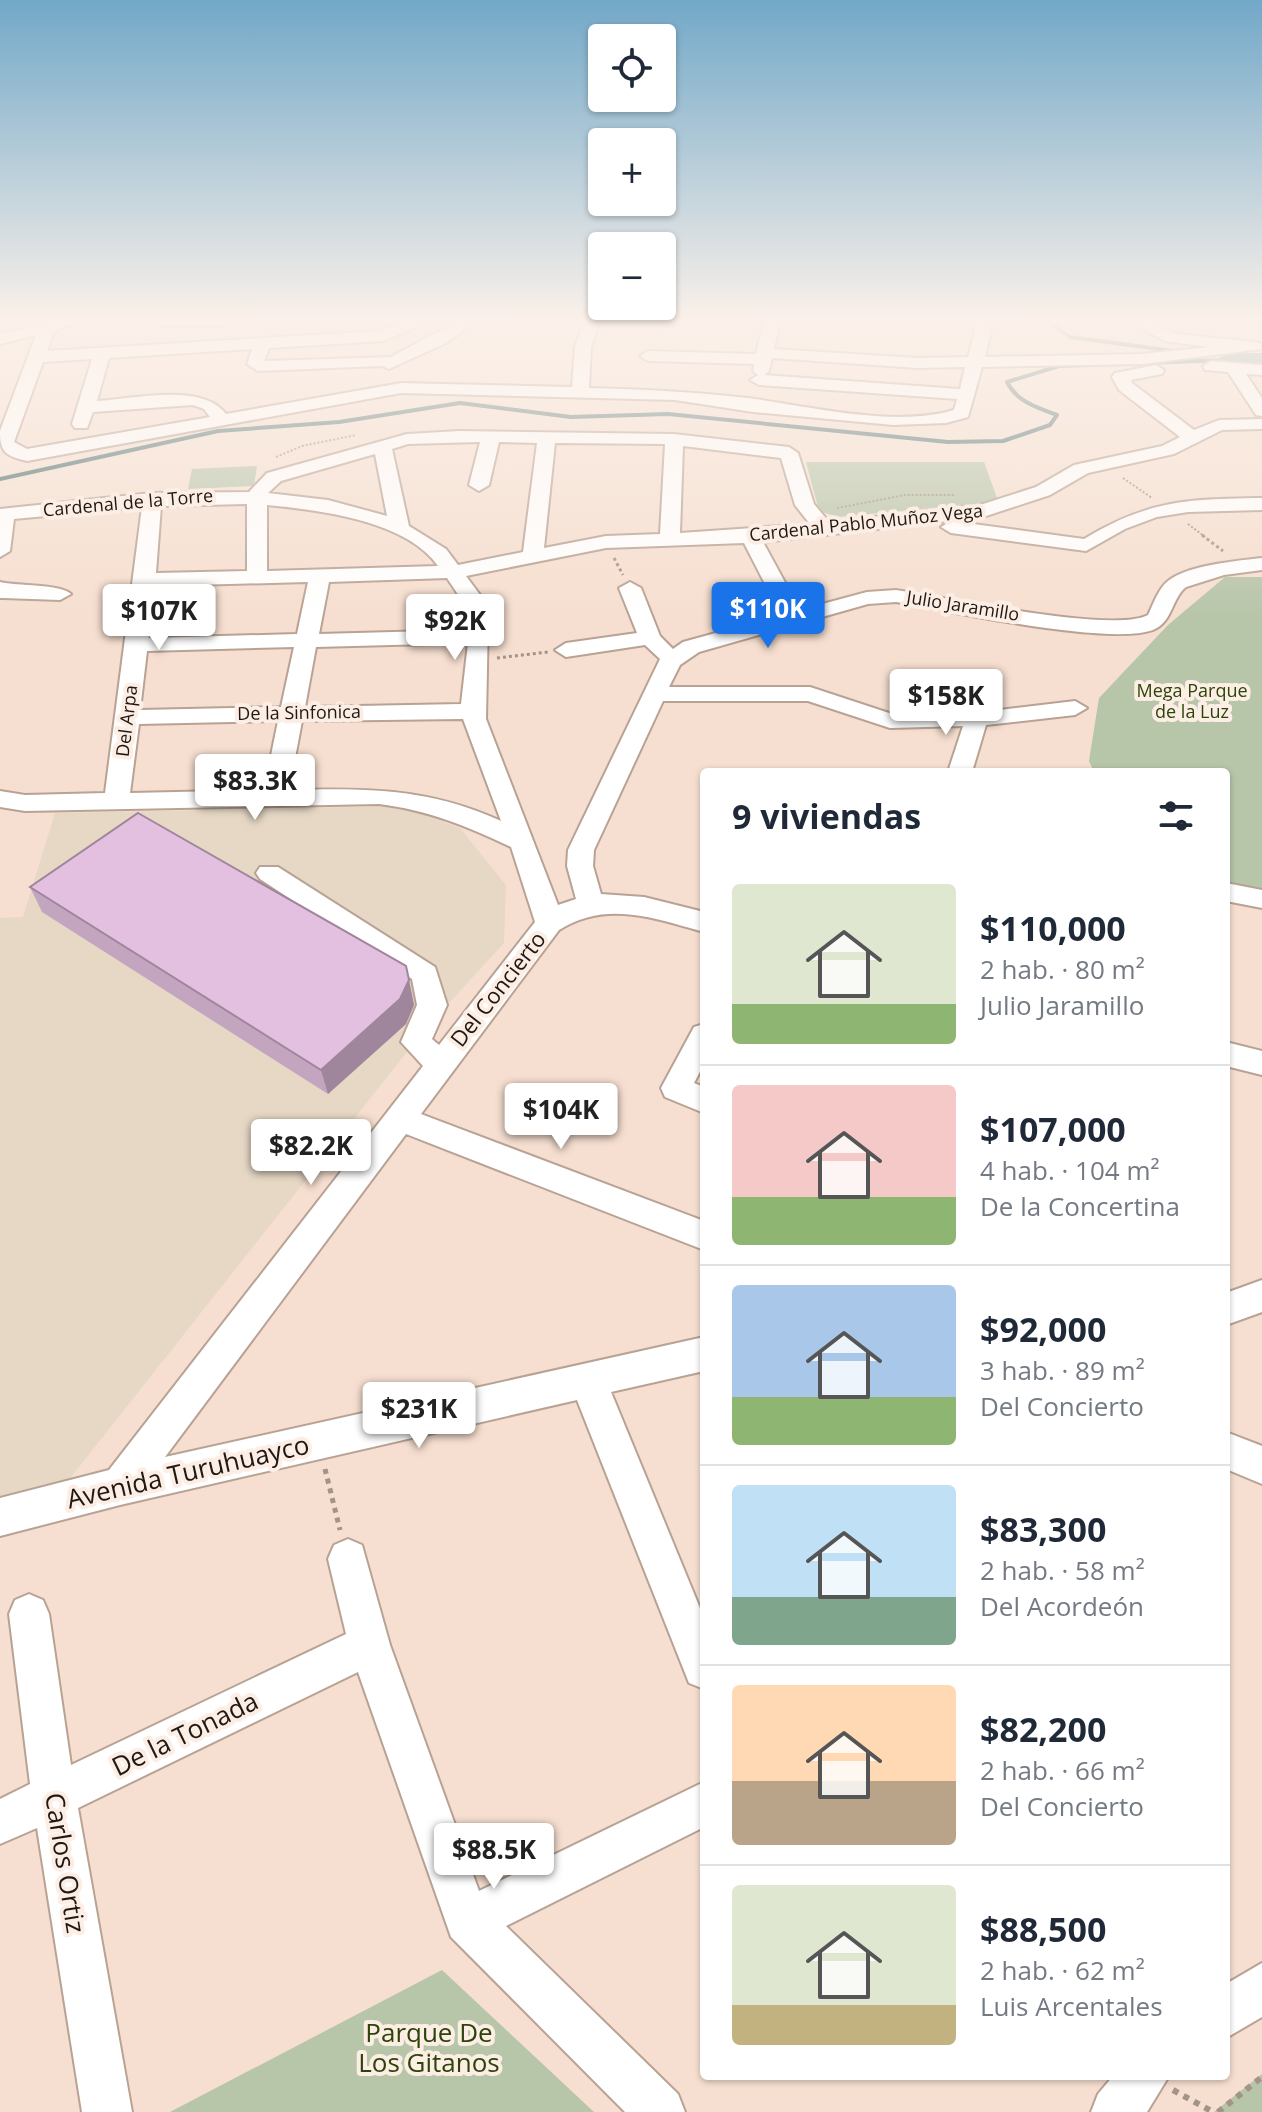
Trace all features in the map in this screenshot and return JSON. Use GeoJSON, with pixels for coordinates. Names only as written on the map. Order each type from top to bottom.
{"type":"FeatureCollection","features":[{"type":"Feature","properties":{"kind":"street"},"geometry":{"type":"LineString","coordinates":[[14,420],[5,442],[13,452],[27,455],[221,420]]}},
{"type":"Feature","properties":{"kind":"street"},"geometry":{"type":"LineString","coordinates":[[73,448],[82,420]]}},
{"type":"Feature","properties":{"kind":"street"},"geometry":{"type":"LineString","coordinates":[[147,434],[153,420]]}},
{"type":"Feature","properties":{"kind":"street"},"geometry":{"type":"LineString","coordinates":[[746,420],[776,451],[789,453],[805,505],[825,530]]}},
{"type":"Feature","properties":{"kind":"street"},"geometry":{"type":"LineString","coordinates":[[257,578],[257,495],[264,484],[274,477],[382,445],[420,438],[491,436],[674,439],[750,421],[942,420]]}},
{"type":"Feature","properties":{"kind":"street"},"geometry":{"type":"LineString","coordinates":[[1168,420],[1191,437]]}},
{"type":"Feature","properties":{"kind":"street","name":"Cardenal Pablo Muñoz Vega"},"geometry":{"type":"LineString","coordinates":[[145,580],[456,572],[533,554],[606,542],[751,537],[983,511],[1043,491],[1081,469],[1167,450],[1219,425],[1262,424]]}},
{"type":"Feature","properties":{"kind":"street"},"geometry":{"type":"LineString","coordinates":[[479,485],[491,436]]}},
{"type":"Feature","properties":{"kind":"street"},"geometry":{"type":"LineString","coordinates":[[533,554],[547,437]]}},
{"type":"Feature","properties":{"kind":"street"},"geometry":{"type":"LineString","coordinates":[[670,540],[674,439]]}},
{"type":"Feature","properties":{"kind":"street"},"geometry":{"type":"LineString","coordinates":[[382,445],[399,527]]}},
{"type":"Feature","properties":{"kind":"street","name":"Cardenal de la Torre"},"geometry":{"type":"LineString","coordinates":[[3,515],[152,499],[257,495]]}},
{"type":"Feature","properties":{"kind":"street","name":"Del Concierto"},"geometry":{"type":"LineString","coordinates":[[120,1486],[549,923],[538,877],[519,841],[472,711],[479,636],[473,601],[456,572],[437,551],[399,527],[354,513],[257,495]]}},
{"type":"Feature","properties":{"kind":"street","name":"Del Arpa"},"geometry":{"type":"LineString","coordinates":[[117,800],[145,580],[152,499]]}},
{"type":"Feature","properties":{"kind":"street"},"geometry":{"type":"LineString","coordinates":[[918,518],[941,526],[1024,535],[1073,546],[1100,540],[1115,526],[1166,508],[1262,504]]}},
{"type":"Feature","properties":{"kind":"street"},"geometry":{"type":"LineString","coordinates":[[0,551],[3,515]]}},
{"type":"Feature","properties":{"kind":"street"},"geometry":{"type":"LineString","coordinates":[[751,537],[793,618]]}},
{"type":"Feature","properties":{"kind":"street","name":"Julio Jaramillo"},"geometry":{"type":"LineString","coordinates":[[670,661],[691,647],[867,598],[896,596],[1090,626],[1146,625],[1165,609],[1173,587],[1179,583],[1221,569],[1262,564]]}},
{"type":"Feature","properties":{"kind":"street"},"geometry":{"type":"LineString","coordinates":[[275,798],[319,577]]}},
{"type":"Feature","properties":{"kind":"street"},"geometry":{"type":"LineString","coordinates":[[0,588],[3,592],[31,596],[60,594]]}},
{"type":"Feature","properties":{"kind":"street"},"geometry":{"type":"LineString","coordinates":[[590,902],[580,866],[581,850],[670,661],[650,638],[630,588]]}},
{"type":"Feature","properties":{"kind":"street"},"geometry":{"type":"LineString","coordinates":[[137,645],[479,636]]}},
{"type":"Feature","properties":{"kind":"street"},"geometry":{"type":"LineString","coordinates":[[566,650],[650,638]]}},
{"type":"Feature","properties":{"kind":"street"},"geometry":{"type":"LineString","coordinates":[[653,694],[810,694],[890,721],[1075,708]]}},
{"type":"Feature","properties":{"kind":"street","name":"De la Sinfonica"},"geometry":{"type":"LineString","coordinates":[[126,717],[472,711]]}},
{"type":"Feature","properties":{"kind":"street"},"geometry":{"type":"LineString","coordinates":[[961,768],[977,717]]}},
{"type":"Feature","properties":{"kind":"street"},"geometry":{"type":"LineString","coordinates":[[0,799],[25,803],[379,796],[418,800],[491,825],[519,841]]}},
{"type":"Feature","properties":{"kind":"street"},"geometry":{"type":"LineString","coordinates":[[269,873],[425,974],[432,1005],[416,1042],[440,1064]]}},
{"type":"Feature","properties":{"kind":"street"},"geometry":{"type":"LineString","coordinates":[[1230,893],[1262,899]]}},
{"type":"Feature","properties":{"kind":"street"},"geometry":{"type":"LineString","coordinates":[[549,923],[565,911],[590,902],[617,902],[700,921]]}},
{"type":"Feature","properties":{"kind":"street"},"geometry":{"type":"LineString","coordinates":[[700,1043],[676,1088],[700,1099]]}},
{"type":"Feature","properties":{"kind":"street"},"geometry":{"type":"LineString","coordinates":[[1230,1055],[1262,1063]]}},
{"type":"Feature","properties":{"kind":"street"},"geometry":{"type":"LineString","coordinates":[[398,1118],[700,1234]]}},
{"type":"Feature","properties":{"kind":"street"},"geometry":{"type":"LineString","coordinates":[[1230,1308],[1262,1296]]}},
{"type":"Feature","properties":{"kind":"street","name":"Avenida Turuhuayco"},"geometry":{"type":"LineString","coordinates":[[0,1517],[120,1486],[700,1355]]}},
{"type":"Feature","properties":{"kind":"street"},"geometry":{"type":"LineString","coordinates":[[588,1381],[700,1658]]}},
{"type":"Feature","properties":{"kind":"street"},"geometry":{"type":"LineString","coordinates":[[1230,1452],[1262,1465]]}},
{"type":"Feature","properties":{"kind":"street"},"geometry":{"type":"LineString","coordinates":[[348,1559],[369,1645],[467,1921],[660,2112]]}},
{"type":"Feature","properties":{"kind":"street","name":"Carlos Ortiz"},"geometry":{"type":"LineString","coordinates":[[29,1614],[54,1798],[107,2112]]}},
{"type":"Feature","properties":{"kind":"street","name":"De la Tonada"},"geometry":{"type":"LineString","coordinates":[[0,1822],[369,1645]]}},
{"type":"Feature","properties":{"kind":"street"},"geometry":{"type":"LineString","coordinates":[[467,1921],[700,1806]]}},
{"type":"Feature","properties":{"kind":"street"},"geometry":{"type":"LineString","coordinates":[[1230,2011],[1262,1987]]}},
{"type":"Feature","properties":{"kind":"street"},"geometry":{"type":"LineString","coordinates":[[1116,2112],[1151,2080]]}},
{"type":"Feature","properties":{"kind":"path"},"geometry":{"type":"LineString","coordinates":[[606,542],[630,588]]}},
{"type":"Feature","properties":{"kind":"path"},"geometry":{"type":"LineString","coordinates":[[479,660],[566,650]]}},
{"type":"Feature","properties":{"kind":"path"},"geometry":{"type":"LineString","coordinates":[[318,1442],[348,1559]]}},
{"type":"Feature","properties":{"kind":"path"},"geometry":{"type":"LineString","coordinates":[[1151,2080],[1216,2112],[1262,2077]]}},
{"type":"Feature","properties":{"kind":"shaded area"},"geometry":{"type":"Polygon","coordinates":[[[400,806],[460,828],[506,885],[504,943],[425,1029],[68,1481],[0,1498],[0,918],[23,917],[55,813],[400,806]]]}},
{"type":"Feature","properties":{"kind":"green space"},"geometry":{"type":"Polygon","coordinates":[[[806,462],[984,462],[997,498],[984,503],[838,517],[819,511],[806,462]]]}},
{"type":"Feature","properties":{"kind":"green space"},"geometry":{"type":"Polygon","coordinates":[[[257,466],[254,486],[188,489],[192,469],[257,466]]]}},
{"type":"Feature","properties":{"kind":"green space","name":"Mega Parque de la Luz"},"geometry":{"type":"Polygon","coordinates":[[[1225,577],[1262,577],[1262,891],[1230,884],[1230,768],[1092,768],[1089,761],[1099,698],[1168,625],[1225,577]]]}},
{"type":"Feature","properties":{"kind":"green space","name":"Parque De Los Gitanos"},"geometry":{"type":"Polygon","coordinates":[[[442,1970],[594,2112],[170,2112],[442,1970]]]}},
{"type":"Feature","properties":{"kind":"green space"},"geometry":{"type":"Polygon","coordinates":[[[1262,2074],[1262,2112],[1214,2112],[1262,2074]]]}},
{"type":"Feature","properties":{"kind":"building"},"geometry":{"type":"Polygon","coordinates":[[[138,813],[406,966],[409,980],[400,999],[321,1070],[30,887],[138,813]]]}},
{"type":"Feature","properties":{"kind":"waterway"},"geometry":{"type":"LineString","coordinates":[[0,479],[218,431],[355,420]]}},
{"type":"Feature","properties":{"kind":"waterway"},"geometry":{"type":"LineString","coordinates":[[724,420],[948,442],[1003,441],[1050,425],[1054,420]]}}]}
